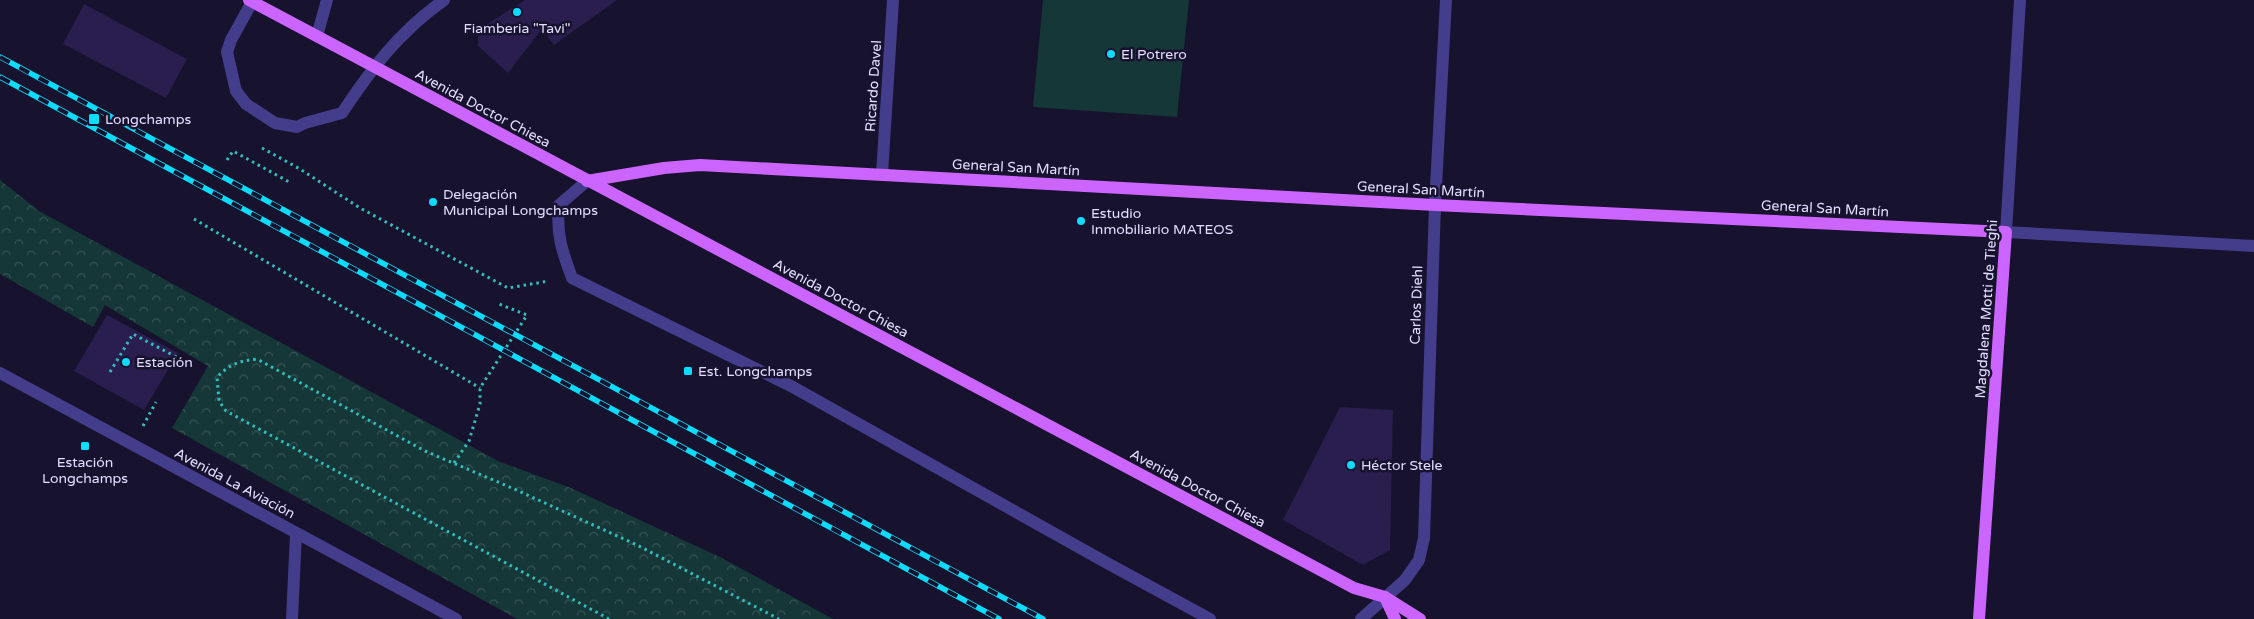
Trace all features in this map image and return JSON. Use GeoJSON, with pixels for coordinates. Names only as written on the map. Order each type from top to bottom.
{"type":"FeatureCollection","features":[{"type":"Feature","properties":{"kind":"main road","name":"Avenida Doctor Chiesa"},"geometry":{"type":"LineString","coordinates":[[251,1],[1354,588],[1385,597],[1420,619]]}},
{"type":"Feature","properties":{"kind":"main road","name":"General San Martín"},"geometry":{"type":"LineString","coordinates":[[587,181],[664,168],[700,165],[1435,205],[2006,232]]}},
{"type":"Feature","properties":{"kind":"main road","name":"Magdalena Motti de Tieghi"},"geometry":{"type":"LineString","coordinates":[[1979,619],[2006,232]]}},
{"type":"Feature","properties":{"kind":"main road"},"geometry":{"type":"LineString","coordinates":[[1385,597],[1394,619]]}},
{"type":"Feature","properties":{"kind":"street"},"geometry":{"type":"LineString","coordinates":[[317,36],[326,0]]}},
{"type":"Feature","properties":{"kind":"street"},"geometry":{"type":"LineString","coordinates":[[251,1],[230,40],[227,52],[236,91],[246,104],[274,123],[297,127],[342,113],[373,66],[418,18],[444,0]]}},
{"type":"Feature","properties":{"kind":"street","name":"Ricardo Davel"},"geometry":{"type":"LineString","coordinates":[[882,174],[893,0]]}},
{"type":"Feature","properties":{"kind":"street","name":"Carlos Diehl"},"geometry":{"type":"LineString","coordinates":[[1361,619],[1405,580],[1419,560],[1424,538],[1435,205],[1446,0]]}},
{"type":"Feature","properties":{"kind":"street","name":"Magdalena Motti de Tieghi"},"geometry":{"type":"LineString","coordinates":[[2006,232],[2020,0]]}},
{"type":"Feature","properties":{"kind":"street"},"geometry":{"type":"LineString","coordinates":[[587,181],[559,205],[557,226],[561,249],[572,278],[791,386],[1106,563],[1210,619]]}},
{"type":"Feature","properties":{"kind":"street","name":"General San Martín"},"geometry":{"type":"LineString","coordinates":[[2006,232],[2254,246]]}},
{"type":"Feature","properties":{"kind":"street","name":"Avenida La Aviación"},"geometry":{"type":"LineString","coordinates":[[0,373],[456,619]]}},
{"type":"Feature","properties":{"kind":"street"},"geometry":{"type":"LineString","coordinates":[[292,619],[296,533]]}},
{"type":"Feature","properties":{"kind":"path"},"geometry":{"type":"LineString","coordinates":[[262,148],[300,169],[360,208],[508,288],[572,278]]}},
{"type":"Feature","properties":{"kind":"path"},"geometry":{"type":"LineString","coordinates":[[227,160],[233,151],[291,183]]}},
{"type":"Feature","properties":{"kind":"path"},"geometry":{"type":"LineString","coordinates":[[194,219],[480,388]]}},
{"type":"Feature","properties":{"kind":"path"},"geometry":{"type":"LineString","coordinates":[[454,463],[469,441],[480,404],[480,388],[527,315],[499,304]]}},
{"type":"Feature","properties":{"kind":"path"},"geometry":{"type":"LineString","coordinates":[[110,372],[134,334],[182,360]]}},
{"type":"Feature","properties":{"kind":"path"},"geometry":{"type":"LineString","coordinates":[[609,619],[226,411],[219,401],[217,377],[226,368],[237,362],[257,359],[425,451],[637,544],[779,619]]}},
{"type":"Feature","properties":{"kind":"green space","name":"El Potrero"},"geometry":{"type":"Polygon","coordinates":[[[1043,0],[1189,0],[1177,117],[1033,107],[1043,0]]]}},
{"type":"Feature","properties":{"kind":"green space"},"geometry":{"type":"Polygon","coordinates":[[[0,180],[39,211],[498,461],[571,488],[722,558],[833,619],[517,619],[172,428],[208,366],[105,305],[93,327],[0,274],[0,180]]]}},
{"type":"Feature","properties":{"kind":"building"},"geometry":{"type":"Polygon","coordinates":[[[525,0],[617,0],[554,45],[542,29],[508,73],[478,46],[478,30],[525,0]]]}},
{"type":"Feature","properties":{"kind":"building"},"geometry":{"type":"Polygon","coordinates":[[[84,4],[187,59],[166,98],[63,44],[84,4]]]}},
{"type":"Feature","properties":{"kind":"building","name":"Estación"},"geometry":{"type":"Polygon","coordinates":[[[107,315],[178,353],[144,410],[74,371],[107,315]]]}},
{"type":"Feature","properties":{"kind":"building","name":"Héctor Stele"},"geometry":{"type":"Polygon","coordinates":[[[1340,407],[1393,410],[1390,550],[1363,565],[1283,520],[1340,407]]]}},
{"type":"Feature","properties":{"kind":"railway"},"geometry":{"type":"LineString","coordinates":[[0,57],[1043,619]]}},
{"type":"Feature","properties":{"kind":"railway"},"geometry":{"type":"LineString","coordinates":[[0,77],[999,619]]}},
{"type":"Feature","properties":{"kind":"place","name":"Fiamberia \"Tavi\""},"geometry":{"type":"Point","coordinates":[517,12]}},
{"type":"Feature","properties":{"kind":"place","name":"El Potrero"},"geometry":{"type":"Point","coordinates":[1111,54]}},
{"type":"Feature","properties":{"kind":"place","name":"Longchamps"},"geometry":{"type":"Point","coordinates":[94,119]}},
{"type":"Feature","properties":{"kind":"place","name":"Delegación Municipal Longchamps"},"geometry":{"type":"Point","coordinates":[433,202]}},
{"type":"Feature","properties":{"kind":"place","name":"Estudio Inmobiliario MATEOS"},"geometry":{"type":"Point","coordinates":[1081,221]}},
{"type":"Feature","properties":{"kind":"place","name":"Estación"},"geometry":{"type":"Point","coordinates":[126,362]}},
{"type":"Feature","properties":{"kind":"place","name":"Est. Longchamps"},"geometry":{"type":"Point","coordinates":[688,371]}},
{"type":"Feature","properties":{"kind":"place","name":"Estación Longchamps"},"geometry":{"type":"Point","coordinates":[85,446]}},
{"type":"Feature","properties":{"kind":"place","name":"Héctor Stele"},"geometry":{"type":"Point","coordinates":[1351,465]}}]}
